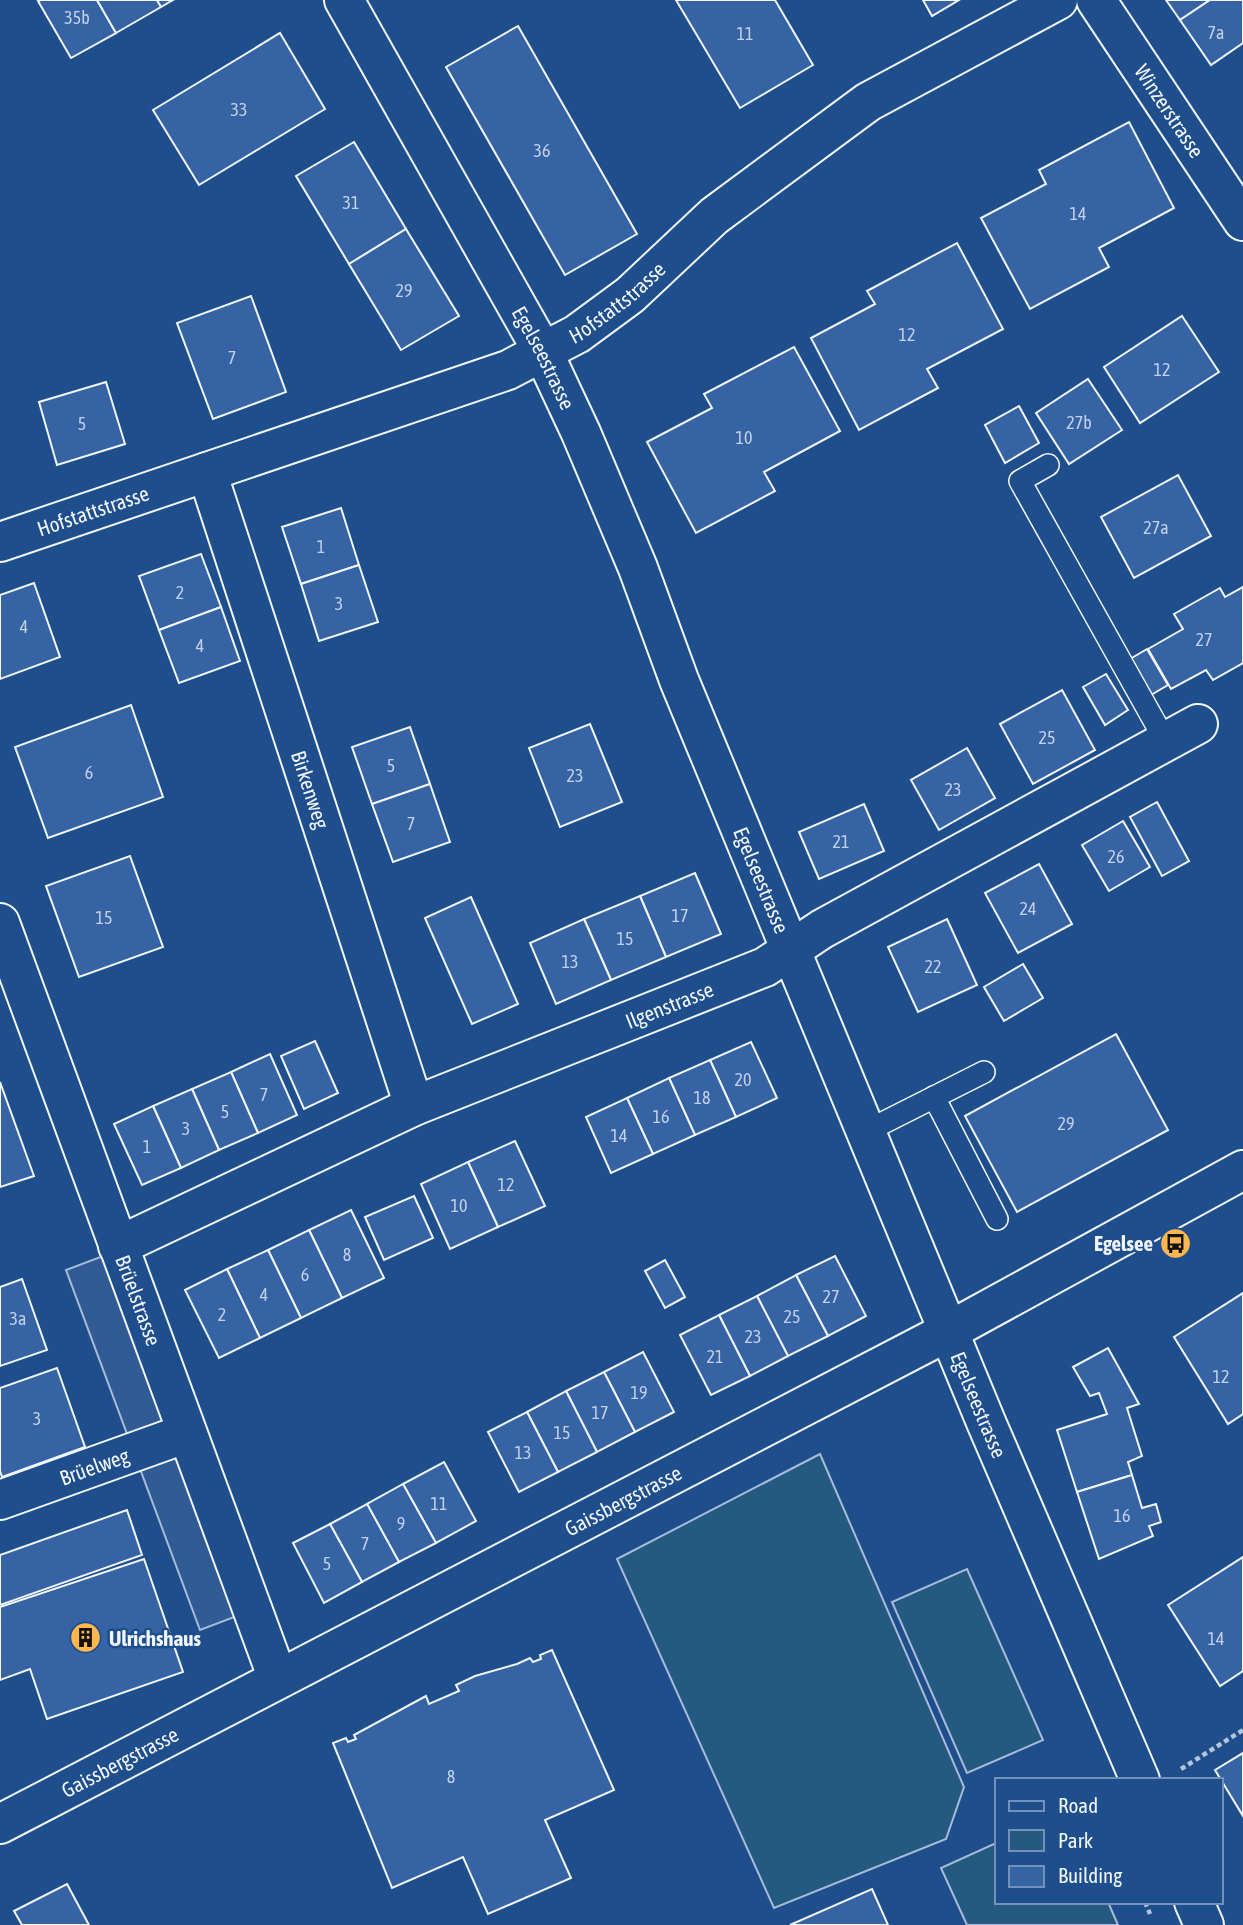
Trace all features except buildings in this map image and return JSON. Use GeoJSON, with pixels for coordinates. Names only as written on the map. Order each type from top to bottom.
{"type":"FeatureCollection","features":[{"type":"Feature","properties":{"kind":"street","name":"Egelseestrasse"},"geometry":{"type":"LineString","coordinates":[[344,0],[543,352],[581,433],[633,556],[679,680],[949,1331],[1158,1776]]}},
{"type":"Feature","properties":{"kind":"street","name":"Hofstattstrasse"},"geometry":{"type":"LineString","coordinates":[[0,542],[508,370],[577,334],[630,295],[713,216],[868,102],[1059,0]]}},
{"type":"Feature","properties":{"kind":"street","name":"Winzerstrasse"},"geometry":{"type":"LineString","coordinates":[[1096,0],[1243,221]]}},
{"type":"Feature","properties":{"kind":"street","name":"Birkenweg"},"geometry":{"type":"LineString","coordinates":[[207,472],[414,1106]]}},
{"type":"Feature","properties":{"kind":"street","name":"Ilgenstrasse"},"geometry":{"type":"LineString","coordinates":[[118,1246],[414,1106],[765,967],[822,929],[1182,733]]}},
{"type":"Feature","properties":{"kind":"street","name":"Brüelstrasse"},"geometry":{"type":"LineString","coordinates":[[0,923],[278,1679]]}},
{"type":"Feature","properties":{"kind":"street","name":"Gaissbergstrasse"},"geometry":{"type":"LineString","coordinates":[[0,1824],[949,1331],[1243,1170]]}},
{"type":"Feature","properties":{"kind":"street","name":"Brüelweg"},"geometry":{"type":"LineString","coordinates":[[0,1500],[187,1433]]}},
{"type":"Feature","properties":{"kind":"street"},"geometry":{"type":"LineString","coordinates":[[1195,1904],[1204,1925]]}},
{"type":"Feature","properties":{"kind":"lane"},"geometry":{"type":"LineString","coordinates":[[1048,465],[1020,481],[1182,733]]}},
{"type":"Feature","properties":{"kind":"lane"},"geometry":{"type":"LineString","coordinates":[[867,1131],[984,1072]]}},
{"type":"Feature","properties":{"kind":"lane"},"geometry":{"type":"LineString","coordinates":[[934,1097],[998,1219]]}},
{"type":"Feature","properties":{"kind":"path"},"geometry":{"type":"LineString","coordinates":[[1158,1776],[1243,1730]]}},
{"type":"Feature","properties":{"kind":"green space"},"geometry":{"type":"Polygon","coordinates":[[[820,1454],[964,1787],[946,1839],[774,1908],[617,1559],[820,1454]]]}},
{"type":"Feature","properties":{"kind":"green space"},"geometry":{"type":"Polygon","coordinates":[[[967,1569],[1043,1740],[967,1773],[892,1602],[967,1569]]]}},
{"type":"Feature","properties":{"kind":"green space"},"geometry":{"type":"Polygon","coordinates":[[[995,1843],[995,1904],[1109,1904],[1118,1925],[967,1925],[941,1868],[995,1843]]]}},
{"type":"Feature","properties":{"kind":"shaded area"},"geometry":{"type":"Polygon","coordinates":[[[103,1256],[237,1616],[200,1630],[66,1270],[103,1256]]]}},
{"type":"Feature","properties":{"kind":"place","name":"Egelsee"},"geometry":{"type":"Point","coordinates":[1176,1243]}},
{"type":"Feature","properties":{"kind":"place","name":"Ulrichshaus"},"geometry":{"type":"Point","coordinates":[86,1638]}}]}
